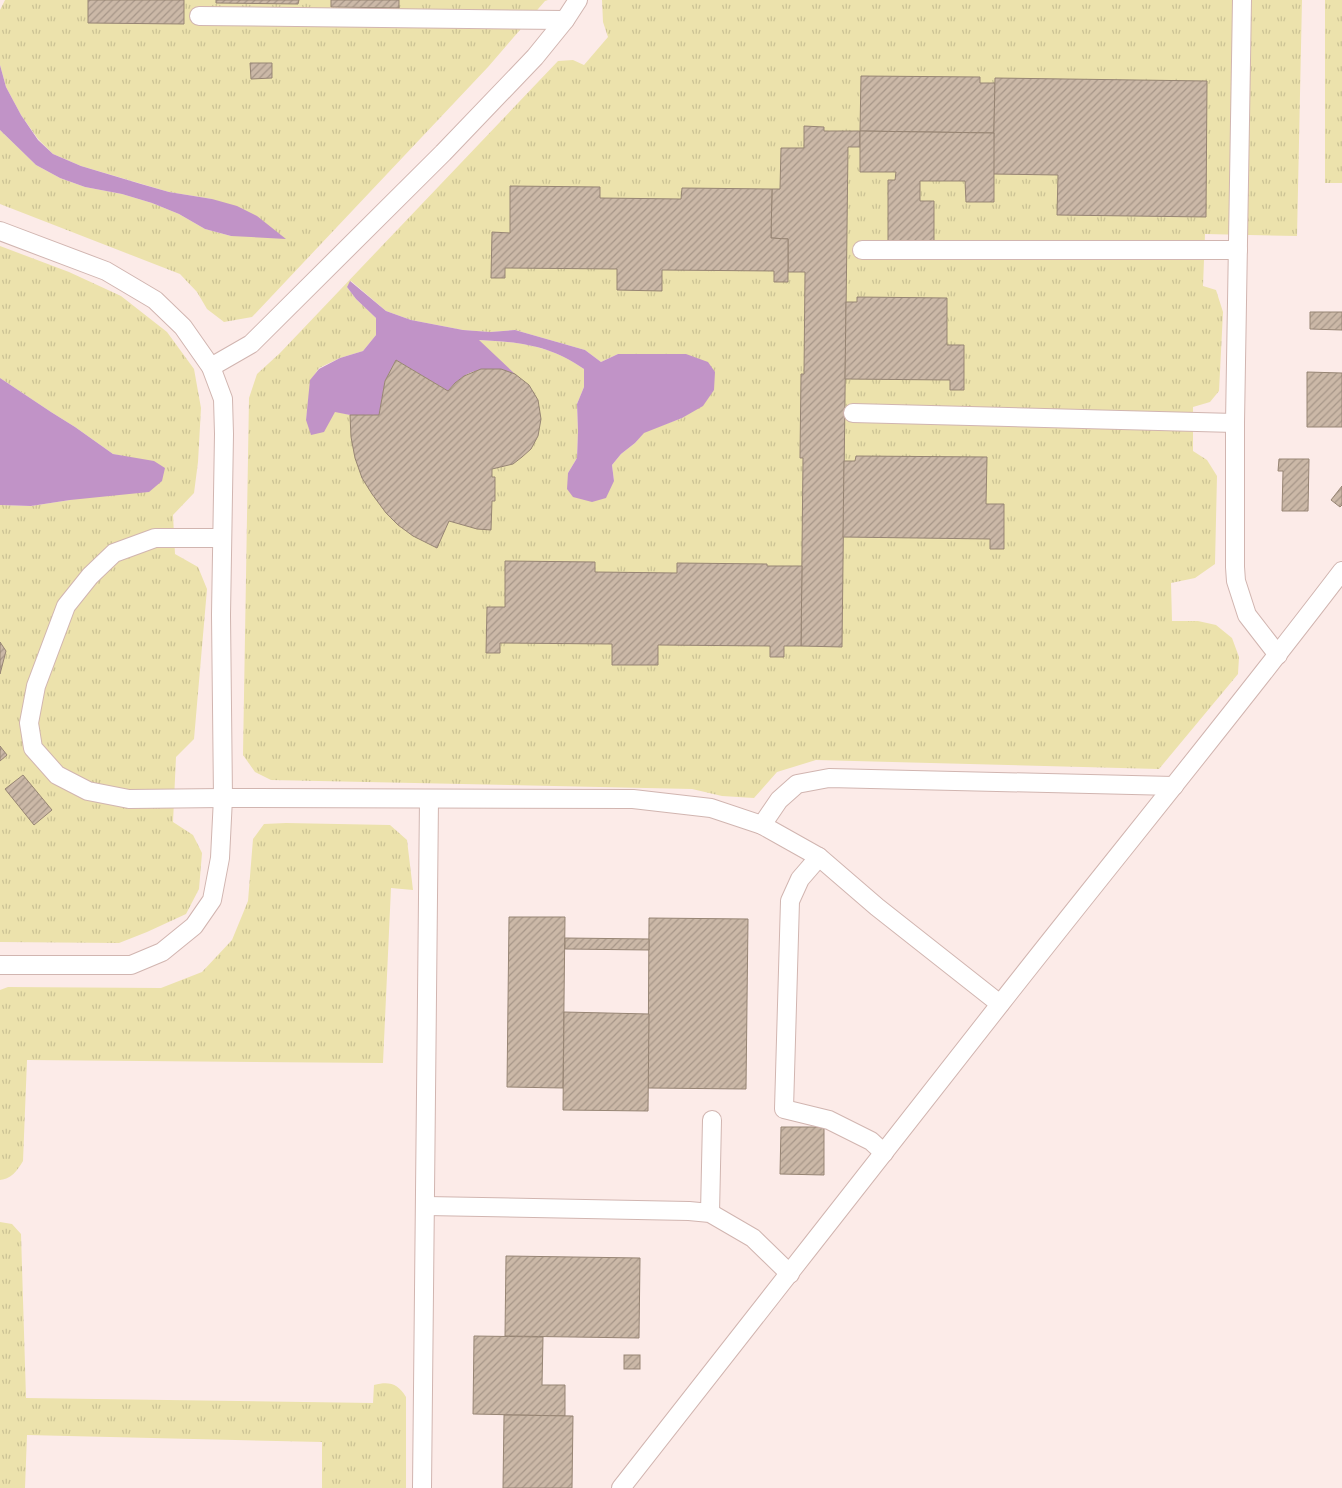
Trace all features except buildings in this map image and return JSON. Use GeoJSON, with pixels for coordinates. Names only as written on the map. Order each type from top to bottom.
{"type":"FeatureCollection","features":[{"type":"Feature","properties":{"kind":"lane"},"geometry":{"type":"LineString","coordinates":[[211,367],[251,344],[486,110],[535,58],[578,0]]}},
{"type":"Feature","properties":{"kind":"lane"},"geometry":{"type":"LineString","coordinates":[[1242,0],[1235,423],[1236,581],[1247,615],[1278,655]]}},
{"type":"Feature","properties":{"kind":"lane"},"geometry":{"type":"LineString","coordinates":[[199,16],[564,20]]}},
{"type":"Feature","properties":{"kind":"lane"},"geometry":{"type":"LineString","coordinates":[[0,231],[106,271],[155,300],[183,328],[211,367],[223,399],[223,798],[220,858],[212,900],[194,926],[162,952],[131,965],[0,966]]}},
{"type":"Feature","properties":{"kind":"lane"},"geometry":{"type":"LineString","coordinates":[[862,250],[1238,250]]}},
{"type":"Feature","properties":{"kind":"lane"},"geometry":{"type":"LineString","coordinates":[[853,413],[1235,423]]}},
{"type":"Feature","properties":{"kind":"lane"},"geometry":{"type":"LineString","coordinates":[[222,538],[154,538],[114,553],[96,570],[66,606],[36,686],[29,723],[33,748],[57,775],[88,791],[129,799],[633,799],[711,808],[762,825],[819,857],[877,907],[1000,1004]]}},
{"type":"Feature","properties":{"kind":"lane"},"geometry":{"type":"LineString","coordinates":[[621,1488],[1000,1004],[1278,655],[1342,570]]}},
{"type":"Feature","properties":{"kind":"lane"},"geometry":{"type":"LineString","coordinates":[[762,825],[779,800],[797,784],[829,778],[1174,786]]}},
{"type":"Feature","properties":{"kind":"lane"},"geometry":{"type":"LineString","coordinates":[[422,1488],[429,799]]}},
{"type":"Feature","properties":{"kind":"lane"},"geometry":{"type":"LineString","coordinates":[[819,857],[800,879],[790,901],[784,1109],[829,1120],[871,1141],[884,1153]]}},
{"type":"Feature","properties":{"kind":"lane"},"geometry":{"type":"LineString","coordinates":[[710,1213],[712,1120]]}},
{"type":"Feature","properties":{"kind":"lane"},"geometry":{"type":"LineString","coordinates":[[426,1206],[710,1213],[753,1238],[790,1274]]}},
{"type":"Feature","properties":{"kind":"green space"},"geometry":{"type":"Polygon","coordinates":[[[5,0],[548,0],[545,1],[488,67],[252,317],[224,322],[207,309],[197,292],[180,274],[0,204],[0,130],[36,165],[60,178],[85,187],[122,194],[152,203],[179,214],[205,229],[231,236],[246,236],[212,199],[169,192],[81,166],[53,154],[38,139],[21,115],[6,87],[0,65],[0,10],[5,0]]]}},
{"type":"Feature","properties":{"kind":"green space"},"geometry":{"type":"Polygon","coordinates":[[[602,0],[1302,0],[1297,236],[1205,234],[1203,286],[1216,290],[1223,312],[1219,391],[1210,402],[1193,407],[1193,451],[1207,460],[1217,476],[1215,564],[1195,578],[1171,583],[1172,621],[1198,621],[1216,625],[1232,638],[1239,657],[1238,674],[1159,769],[816,760],[777,772],[754,798],[722,796],[692,789],[271,780],[255,772],[243,755],[249,398],[257,374],[280,353],[558,61],[573,60],[584,65],[608,37],[603,22],[602,0]],[[351,281],[347,287],[356,299],[376,318],[376,335],[363,351],[340,358],[319,368],[311,380],[306,420],[335,411],[350,415],[379,415],[385,381],[396,360],[448,391],[463,377],[477,370],[489,369],[514,374],[478,340],[533,346],[558,355],[584,369],[584,387],[577,404],[577,458],[568,473],[614,481],[612,465],[644,432],[682,418],[618,354],[601,362],[585,350],[515,330],[490,332],[463,330],[411,320],[386,311],[351,281]]]}},
{"type":"Feature","properties":{"kind":"green space"},"geometry":{"type":"Polygon","coordinates":[[[1325,0],[1342,0],[1342,183],[1325,183],[1325,0]]]}},
{"type":"Feature","properties":{"kind":"green space"},"geometry":{"type":"Polygon","coordinates":[[[0,246],[69,272],[121,296],[167,332],[194,369],[201,408],[194,493],[173,515],[175,554],[198,567],[207,589],[194,739],[176,757],[173,822],[193,835],[202,853],[199,889],[186,914],[119,943],[0,942],[0,505],[31,506],[70,500],[132,458],[113,454],[0,378],[0,246]]]}},
{"type":"Feature","properties":{"kind":"green space"},"geometry":{"type":"Polygon","coordinates":[[[264,824],[390,825],[407,840],[413,890],[391,888],[383,1063],[27,1060],[23,1161],[13,1174],[0,1180],[0,990],[8,987],[161,988],[202,972],[232,940],[248,901],[253,839],[264,824]]]}},
{"type":"Feature","properties":{"kind":"green space"},"geometry":{"type":"Polygon","coordinates":[[[0,1222],[12,1224],[21,1234],[26,1398],[373,1403],[374,1385],[385,1383],[397,1386],[406,1397],[406,1488],[322,1488],[322,1442],[27,1435],[25,1488],[0,1488],[0,1222]]]}},
{"type":"Feature","properties":{"kind":"shaded area"},"geometry":{"type":"Polygon","coordinates":[[[0,65],[6,87],[21,115],[38,140],[53,154],[81,166],[169,192],[212,199],[237,206],[257,216],[286,239],[231,236],[205,229],[179,214],[152,203],[122,194],[85,187],[60,178],[36,165],[0,130],[0,65]]]}},
{"type":"Feature","properties":{"kind":"shaded area"},"geometry":{"type":"Polygon","coordinates":[[[350,281],[386,311],[411,320],[463,330],[490,332],[515,330],[585,350],[601,362],[618,354],[686,354],[708,362],[715,372],[714,390],[703,406],[682,418],[644,433],[621,454],[612,465],[614,481],[606,498],[592,502],[573,497],[567,489],[568,473],[577,458],[577,404],[584,387],[584,369],[559,355],[534,346],[479,340],[515,374],[478,370],[464,376],[448,391],[396,360],[385,381],[379,415],[350,415],[335,412],[324,432],[311,435],[306,420],[310,380],[319,369],[340,358],[363,351],[376,335],[376,318],[356,299],[347,287],[350,281]]]}},
{"type":"Feature","properties":{"kind":"shaded area"},"geometry":{"type":"Polygon","coordinates":[[[0,378],[113,454],[154,461],[165,468],[162,481],[149,492],[31,506],[0,505],[0,378]]]}}]}
